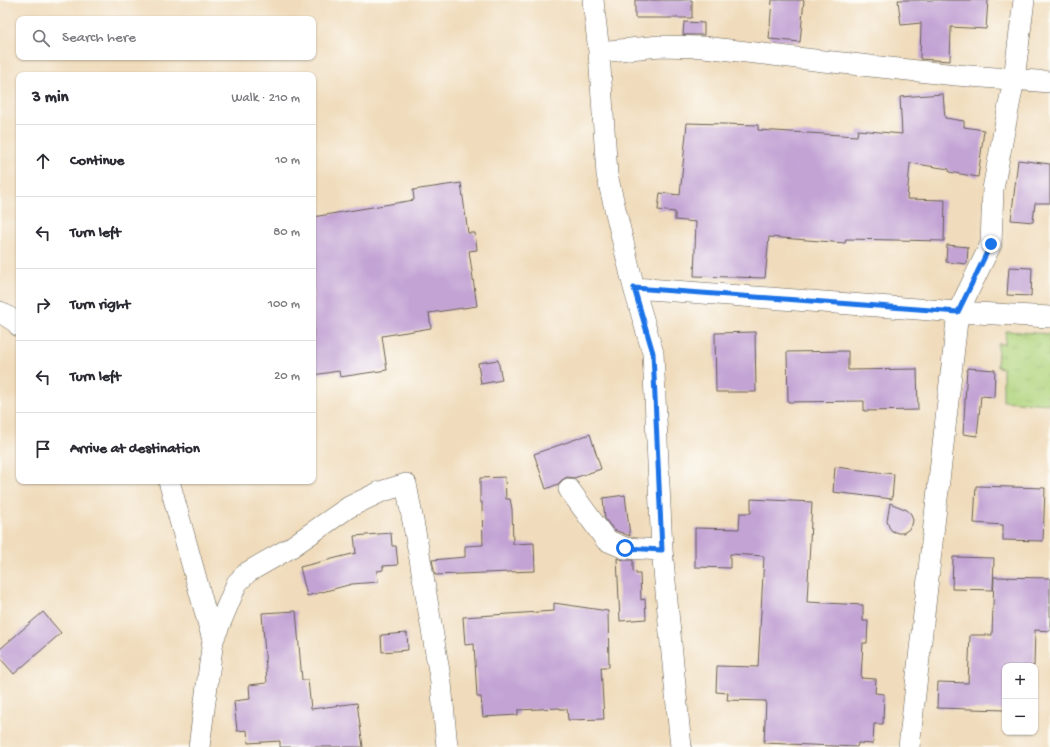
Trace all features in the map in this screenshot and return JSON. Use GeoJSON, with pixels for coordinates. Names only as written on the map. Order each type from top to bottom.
{"type":"FeatureCollection","features":[{"type":"Feature","properties":{"kind":"street"},"geometry":{"type":"LineString","coordinates":[[593,0],[599,52],[607,175],[634,288],[653,353],[662,550],[681,747]]}},
{"type":"Feature","properties":{"kind":"street"},"geometry":{"type":"LineString","coordinates":[[909,747],[958,312],[991,244],[993,189],[1014,79],[1024,0]]}},
{"type":"Feature","properties":{"kind":"street"},"geometry":{"type":"LineString","coordinates":[[599,52],[660,46],[704,47],[846,64],[956,75],[1050,82]]}},
{"type":"Feature","properties":{"kind":"street"},"geometry":{"type":"LineString","coordinates":[[634,288],[958,312],[1050,317]]}},
{"type":"Feature","properties":{"kind":"street"},"geometry":{"type":"LineString","coordinates":[[0,312],[16,322]]}},
{"type":"Feature","properties":{"kind":"street"},"geometry":{"type":"LineString","coordinates":[[170,484],[213,640]]}},
{"type":"Feature","properties":{"kind":"street"},"geometry":{"type":"LineString","coordinates":[[200,747],[213,640],[238,583],[248,572],[290,548],[349,508],[380,492],[406,484],[441,683],[447,747]]}},
{"type":"Feature","properties":{"kind":"street"},"geometry":{"type":"LineString","coordinates":[[569,489],[606,540],[625,548],[662,550]]}},
{"type":"Feature","properties":{"kind":"green space"},"geometry":{"type":"Polygon","coordinates":[[[1006,331],[1050,334],[1050,404],[1003,401],[1003,368],[997,367],[998,344],[1005,344],[1006,331]]]}},
{"type":"Feature","properties":{"kind":"building"},"geometry":{"type":"Polygon","coordinates":[[[635,0],[692,0],[692,18],[635,18],[635,0]]]}},
{"type":"Feature","properties":{"kind":"building"},"geometry":{"type":"Polygon","coordinates":[[[772,0],[804,0],[800,42],[769,39],[772,0]]]}},
{"type":"Feature","properties":{"kind":"building"},"geometry":{"type":"Polygon","coordinates":[[[898,0],[988,0],[986,29],[951,27],[950,61],[920,59],[921,23],[901,25],[898,0]]]}},
{"type":"Feature","properties":{"kind":"building"},"geometry":{"type":"Polygon","coordinates":[[[684,22],[704,23],[704,35],[683,35],[684,22]]]}},
{"type":"Feature","properties":{"kind":"building"},"geometry":{"type":"Polygon","coordinates":[[[943,94],[945,118],[964,121],[964,127],[984,130],[978,177],[949,172],[949,169],[910,163],[907,199],[945,200],[944,241],[846,239],[845,243],[769,237],[765,278],[694,276],[696,222],[675,220],[675,212],[658,210],[660,193],[680,195],[687,123],[758,125],[758,130],[857,136],[858,130],[902,134],[900,97],[943,94]]]}},
{"type":"Feature","properties":{"kind":"building"},"geometry":{"type":"Polygon","coordinates":[[[1018,160],[1050,164],[1050,203],[1035,203],[1033,222],[1011,220],[1018,160]]]}},
{"type":"Feature","properties":{"kind":"building"},"geometry":{"type":"Polygon","coordinates":[[[461,183],[468,233],[475,233],[477,250],[469,251],[477,306],[429,313],[431,328],[382,336],[387,370],[340,377],[339,371],[316,375],[316,216],[414,200],[413,190],[461,183]]]}},
{"type":"Feature","properties":{"kind":"building"},"geometry":{"type":"Polygon","coordinates":[[[947,245],[968,247],[967,264],[946,262],[947,245]]]}},
{"type":"Feature","properties":{"kind":"building"},"geometry":{"type":"Polygon","coordinates":[[[1009,267],[1032,268],[1031,296],[1007,295],[1009,267]]]}},
{"type":"Feature","properties":{"kind":"building"},"geometry":{"type":"Polygon","coordinates":[[[755,332],[756,392],[716,392],[715,333],[755,332]]]}},
{"type":"Feature","properties":{"kind":"building"},"geometry":{"type":"Polygon","coordinates":[[[848,351],[848,370],[917,369],[918,410],[864,411],[864,401],[788,402],[787,352],[848,351]]]}},
{"type":"Feature","properties":{"kind":"building"},"geometry":{"type":"Polygon","coordinates":[[[498,360],[502,380],[481,384],[478,363],[498,360]]]}},
{"type":"Feature","properties":{"kind":"building"},"geometry":{"type":"Polygon","coordinates":[[[967,368],[995,370],[994,397],[981,396],[977,436],[963,434],[967,368]]]}},
{"type":"Feature","properties":{"kind":"building"},"geometry":{"type":"Polygon","coordinates":[[[590,434],[601,469],[574,478],[567,477],[558,484],[546,489],[534,454],[590,434]]]}},
{"type":"Feature","properties":{"kind":"building"},"geometry":{"type":"Polygon","coordinates":[[[835,467],[894,474],[892,499],[833,492],[835,467]]]}},
{"type":"Feature","properties":{"kind":"building"},"geometry":{"type":"Polygon","coordinates":[[[505,477],[506,499],[510,499],[512,509],[513,544],[534,543],[535,571],[435,575],[432,560],[465,557],[465,546],[483,545],[480,478],[505,477]]]}},
{"type":"Feature","properties":{"kind":"building"},"geometry":{"type":"Polygon","coordinates":[[[976,486],[1045,488],[1043,541],[1003,540],[1003,525],[974,523],[976,486]]]}},
{"type":"Feature","properties":{"kind":"building"},"geometry":{"type":"Polygon","coordinates":[[[625,495],[630,536],[614,530],[605,519],[603,498],[625,495]]]}},
{"type":"Feature","properties":{"kind":"building"},"geometry":{"type":"Polygon","coordinates":[[[751,499],[812,502],[807,602],[863,605],[863,621],[868,621],[867,643],[863,643],[861,678],[876,679],[875,693],[884,694],[883,724],[874,724],[873,744],[858,743],[857,747],[764,743],[766,701],[727,700],[728,693],[716,692],[717,666],[758,667],[764,556],[730,554],[730,568],[695,567],[695,528],[739,529],[740,513],[751,513],[751,499]]]}},
{"type":"Feature","properties":{"kind":"building"},"geometry":{"type":"Polygon","coordinates":[[[890,503],[907,510],[911,514],[913,520],[912,525],[903,533],[892,531],[889,527],[887,521],[890,503]]]}},
{"type":"Feature","properties":{"kind":"building"},"geometry":{"type":"Polygon","coordinates":[[[391,533],[392,546],[396,546],[398,565],[383,566],[383,570],[377,571],[378,582],[352,584],[307,596],[300,567],[356,553],[354,536],[391,533]]]}},
{"type":"Feature","properties":{"kind":"building"},"geometry":{"type":"Polygon","coordinates":[[[953,557],[994,558],[993,590],[952,589],[953,557]]]}},
{"type":"Feature","properties":{"kind":"building"},"geometry":{"type":"Polygon","coordinates":[[[617,558],[633,560],[633,572],[636,571],[636,574],[640,574],[641,600],[645,599],[646,619],[620,621],[617,558]]]}},
{"type":"Feature","properties":{"kind":"building"},"geometry":{"type":"Polygon","coordinates":[[[994,577],[1050,578],[1050,631],[1035,630],[1034,663],[1002,663],[1002,710],[937,708],[938,682],[968,683],[970,635],[992,635],[994,577]]]}},
{"type":"Feature","properties":{"kind":"building"},"geometry":{"type":"Polygon","coordinates":[[[554,603],[608,611],[609,667],[601,667],[604,719],[568,720],[567,709],[560,708],[518,710],[518,715],[483,717],[481,697],[477,697],[474,644],[465,645],[463,617],[554,611],[554,603]]]}},
{"type":"Feature","properties":{"kind":"building"},"geometry":{"type":"Polygon","coordinates":[[[296,611],[302,680],[308,680],[311,709],[357,703],[363,747],[280,747],[280,741],[248,743],[247,730],[237,731],[234,701],[250,699],[249,685],[267,683],[262,613],[296,611]]]}},
{"type":"Feature","properties":{"kind":"building"},"geometry":{"type":"Polygon","coordinates":[[[43,612],[61,633],[14,674],[0,658],[0,649],[43,612]]]}},
{"type":"Feature","properties":{"kind":"building"},"geometry":{"type":"Polygon","coordinates":[[[407,633],[408,650],[382,652],[381,635],[407,633]]]}},
{"type":"Feature","properties":{"kind":"route"},"geometry":{"type":"LineString","coordinates":[[625,548],[662,550],[653,353],[634,288],[958,312],[991,244]]}}]}
